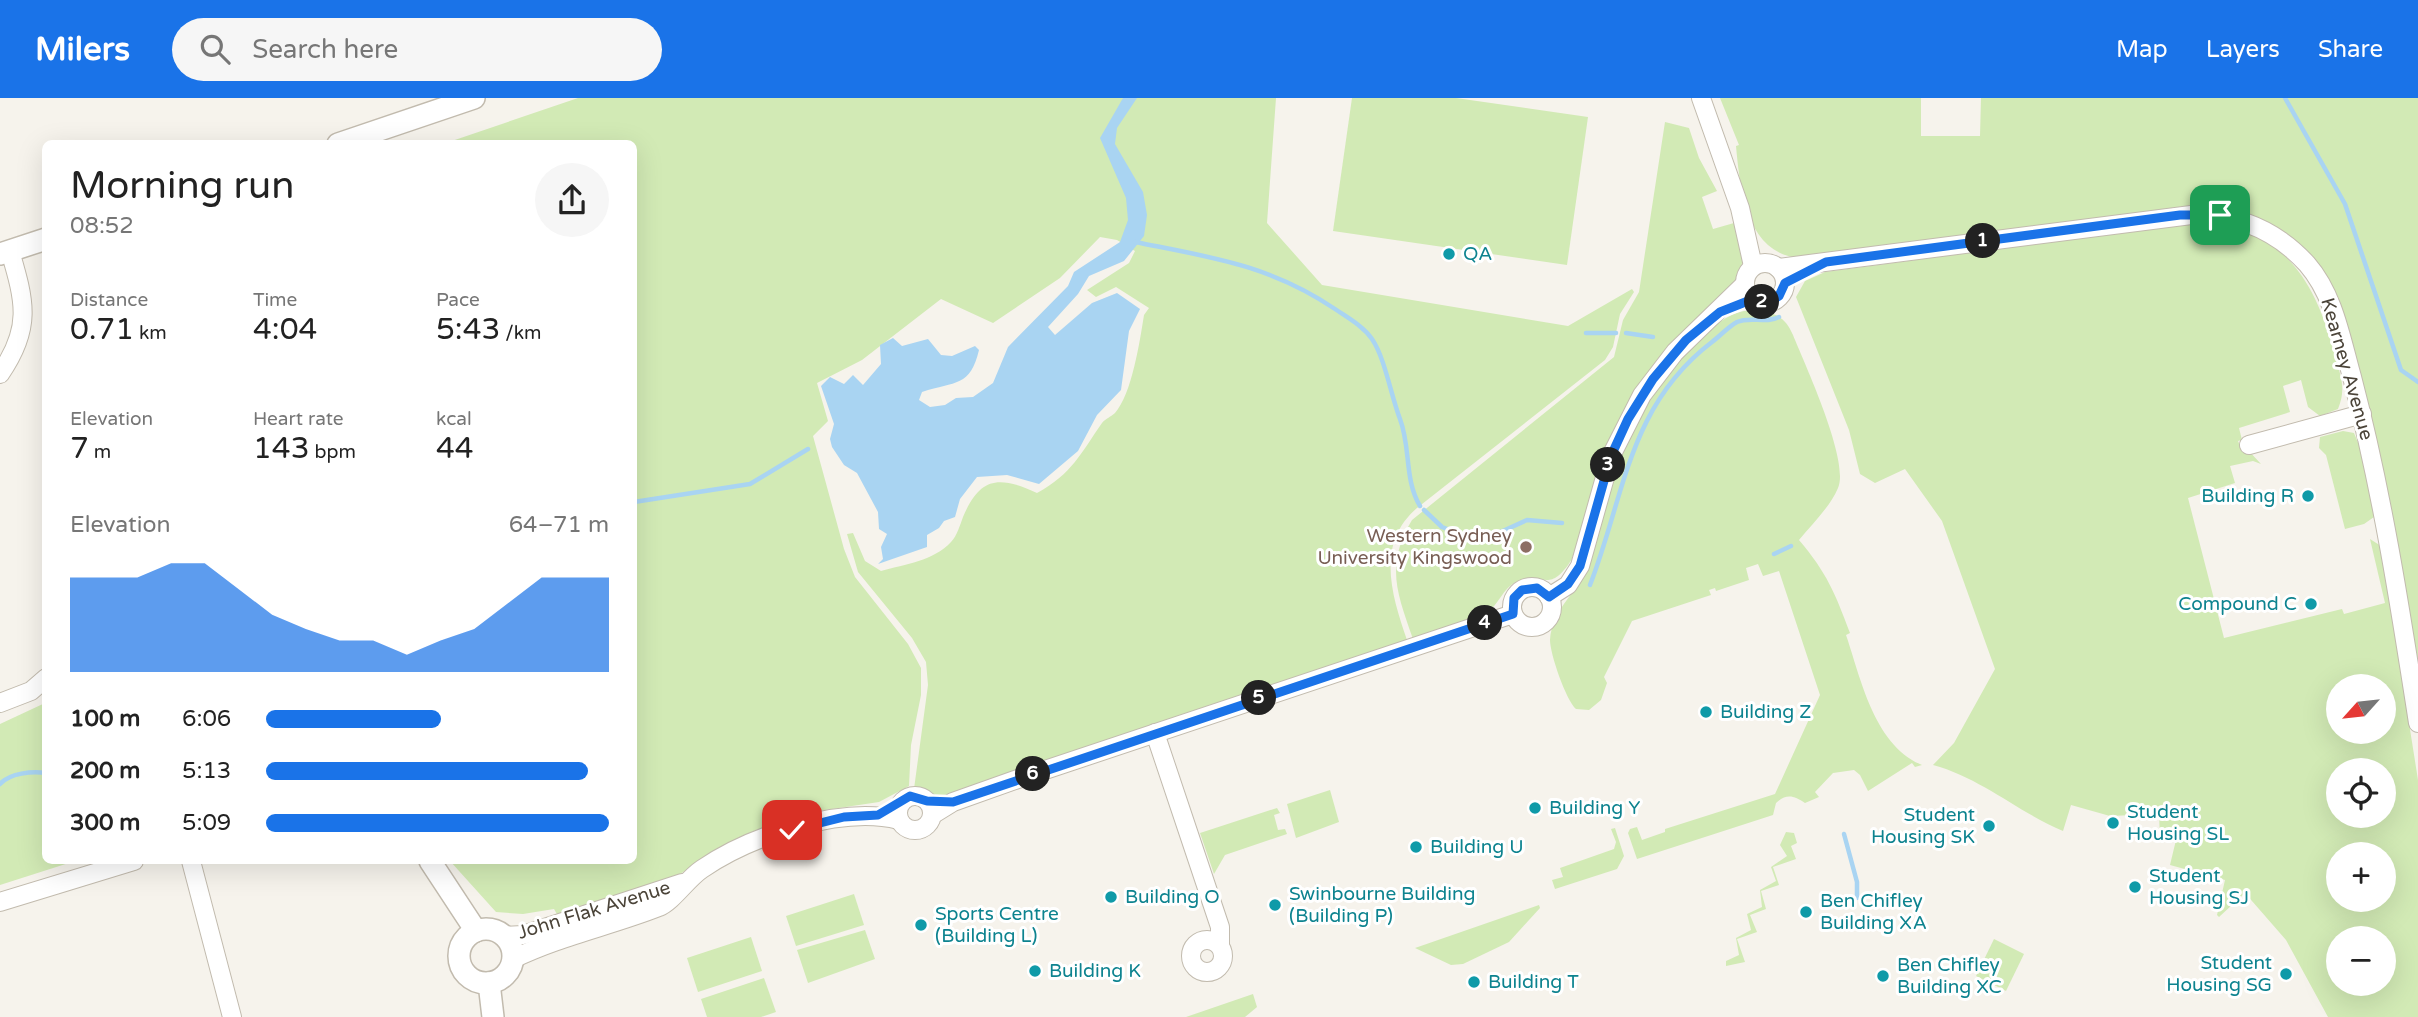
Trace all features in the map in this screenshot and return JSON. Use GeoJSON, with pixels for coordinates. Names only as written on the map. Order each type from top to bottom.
{"type":"FeatureCollection","features":[{"type":"Feature","properties":{"kind":"street"},"geometry":{"type":"LineString","coordinates":[[350,140],[474,98]]}},
{"type":"Feature","properties":{"kind":"street"},"geometry":{"type":"LineString","coordinates":[[1701,98],[1740,208],[1771,270],[1782,292],[1775,300],[1766,303],[1749,292],[1746,274],[1771,270]]}},
{"type":"Feature","properties":{"kind":"street","name":"Kearney Avenue"},"geometry":{"type":"LineString","coordinates":[[1771,270],[2180,215],[2220,215],[2240,220],[2260,228],[2288,246],[2308,265],[2325,291],[2335,314],[2362,414],[2382,506],[2418,723]]}},
{"type":"Feature","properties":{"kind":"street"},"geometry":{"type":"LineString","coordinates":[[0,374],[18,345],[24,311],[23,293],[5,253],[42,240]]}},
{"type":"Feature","properties":{"kind":"street"},"geometry":{"type":"LineString","coordinates":[[1549,597],[1568,584],[1580,566],[1611,456],[1642,394],[1675,352],[1720,312],[1749,292]]}},
{"type":"Feature","properties":{"kind":"street"},"geometry":{"type":"LineString","coordinates":[[2249,445],[2362,414]]}},
{"type":"Feature","properties":{"kind":"street"},"geometry":{"type":"LineString","coordinates":[[1537,588],[1549,597],[1552,607],[1550,617],[1538,626],[1521,624],[1513,614],[1514,598],[1522,590],[1537,588]]}},
{"type":"Feature","properties":{"kind":"street"},"geometry":{"type":"LineString","coordinates":[[930,808],[928,824],[920,830],[909,830],[899,813],[910,796],[930,808],[953,802],[1513,614]]}},
{"type":"Feature","properties":{"kind":"street"},"geometry":{"type":"LineString","coordinates":[[0,703],[31,691],[42,681]]}},
{"type":"Feature","properties":{"kind":"street"},"geometry":{"type":"LineString","coordinates":[[1155,733],[1220,927],[1220,946]]}},
{"type":"Feature","properties":{"kind":"street","name":"John Flak Avenue"},"geometry":{"type":"LineString","coordinates":[[513,959],[537,947],[662,906],[682,883],[718,859],[792,830],[844,817],[899,813]]}},
{"type":"Feature","properties":{"kind":"street"},"geometry":{"type":"LineString","coordinates":[[0,902],[124,864]]}},
{"type":"Feature","properties":{"kind":"street"},"geometry":{"type":"LineString","coordinates":[[192,864],[232,1017]]}},
{"type":"Feature","properties":{"kind":"street"},"geometry":{"type":"LineString","coordinates":[[432,864],[476,931]]}},
{"type":"Feature","properties":{"kind":"street","name":"John Flak Avenue"},"geometry":{"type":"LineString","coordinates":[[505,936],[531,932],[682,883]]}},
{"type":"Feature","properties":{"kind":"street"},"geometry":{"type":"LineString","coordinates":[[491,929],[505,936],[510,943],[513,959],[503,978],[489,983],[472,979],[466,974],[459,958],[463,942],[476,931],[491,929]]}},
{"type":"Feature","properties":{"kind":"street"},"geometry":{"type":"LineString","coordinates":[[489,983],[493,1017]]}},
{"type":"Feature","properties":{"kind":"green space"},"geometry":{"type":"Polygon","coordinates":[[[578,98],[1276,98],[1267,223],[1322,285],[1568,326],[1632,289],[1634,292],[1620,314],[1613,347],[1605,360],[1417,508],[1404,522],[1391,554],[1391,571],[1396,606],[1407,640],[946,795],[933,795],[914,789],[928,685],[926,662],[912,638],[858,572],[847,534],[853,533],[865,561],[881,571],[919,561],[944,548],[955,537],[969,504],[984,487],[1001,482],[1037,493],[1049,486],[1075,462],[1102,423],[1115,413],[1121,404],[1134,366],[1144,315],[1149,308],[1116,287],[1096,297],[1087,290],[1129,263],[1135,251],[1117,240],[1100,237],[1060,278],[993,323],[941,299],[862,360],[817,383],[828,421],[813,436],[844,549],[855,577],[908,644],[921,668],[921,695],[911,745],[909,786],[879,802],[812,812],[811,817],[713,853],[680,874],[558,916],[554,909],[523,914],[496,912],[453,864],[637,864],[637,140],[455,140],[578,98]]]}},
{"type":"Feature","properties":{"kind":"green space"},"geometry":{"type":"Polygon","coordinates":[[[1352,98],[1456,98],[1588,117],[1567,265],[1333,231],[1352,98]]]}},
{"type":"Feature","properties":{"kind":"green space"},"geometry":{"type":"Polygon","coordinates":[[[1720,98],[1921,98],[1921,136],[1980,136],[1981,98],[2418,98],[2418,686],[2355,361],[2296,243],[2266,222],[2247,213],[2194,205],[1798,258],[1781,253],[1767,244],[1749,216],[1740,181],[1736,146],[1739,145],[1720,98]]]}},
{"type":"Feature","properties":{"kind":"green space"},"geometry":{"type":"Polygon","coordinates":[[[1665,122],[1689,128],[1699,158],[1717,191],[1702,197],[1713,229],[1734,223],[1737,230],[1742,255],[1739,275],[1726,294],[1669,346],[1643,379],[1616,427],[1588,504],[1572,559],[1564,570],[1551,580],[1533,578],[1516,582],[1494,606],[1478,618],[1413,639],[1396,579],[1399,551],[1412,520],[1614,357],[1623,320],[1639,292],[1665,122]]]}},
{"type":"Feature","properties":{"kind":"green space"},"geometry":{"type":"Polygon","coordinates":[[[2194,223],[2224,226],[2249,233],[2271,244],[2289,260],[2304,279],[2326,326],[2342,381],[2338,409],[2320,416],[2308,407],[2301,380],[2283,386],[2290,412],[2239,428],[2242,440],[2238,441],[2243,452],[2248,450],[2261,464],[2253,461],[2230,466],[2235,483],[2188,498],[2224,638],[2342,609],[2344,614],[2385,603],[2370,539],[2381,546],[2418,780],[2418,1017],[2328,1017],[2286,940],[2245,893],[2219,917],[2217,915],[2225,880],[2170,865],[2176,840],[2160,838],[2159,814],[2110,816],[2071,805],[2063,831],[1967,778],[1933,765],[1954,743],[1995,669],[1942,521],[1905,469],[1875,483],[1860,474],[1849,430],[1796,297],[1805,281],[1825,272],[2194,223]]]}},
{"type":"Feature","properties":{"kind":"green space"},"geometry":{"type":"Polygon","coordinates":[[[1744,311],[1767,312],[1784,321],[1793,335],[1816,389],[1838,457],[1840,475],[1838,488],[1830,502],[1799,540],[1817,563],[1835,595],[1850,633],[1846,635],[1864,690],[1881,727],[1906,755],[1922,765],[1915,767],[1912,763],[1868,791],[1860,775],[1854,770],[1833,773],[1815,792],[1819,797],[1805,803],[1794,797],[1784,798],[1776,803],[1773,815],[1637,859],[1628,833],[1630,829],[1637,827],[1642,840],[1665,832],[1665,829],[1775,794],[1820,695],[1779,571],[1763,576],[1758,564],[1746,568],[1749,580],[1716,591],[1715,588],[1709,590],[1711,595],[1632,621],[1604,677],[1607,683],[1601,700],[1589,710],[1576,709],[1572,704],[1559,676],[1551,647],[1555,619],[1589,565],[1617,464],[1632,429],[1675,365],[1714,326],[1744,311]]]}},
{"type":"Feature","properties":{"kind":"green space"},"geometry":{"type":"Polygon","coordinates":[[[2343,431],[2354,433],[2361,450],[2374,517],[2364,524],[2345,529],[2326,455],[2319,448],[2320,437],[2343,431]]]}},
{"type":"Feature","properties":{"kind":"green space"},"geometry":{"type":"Polygon","coordinates":[[[42,704],[42,864],[66,864],[0,885],[0,724],[42,704]]]}},
{"type":"Feature","properties":{"kind":"green space"},"geometry":{"type":"Polygon","coordinates":[[[1330,790],[1339,822],[1296,838],[1287,804],[1330,790]]]}},
{"type":"Feature","properties":{"kind":"green space"},"geometry":{"type":"Polygon","coordinates":[[[1277,808],[1280,813],[1274,815],[1278,830],[1285,829],[1287,834],[1225,855],[1214,874],[1200,833],[1277,808]]]}},
{"type":"Feature","properties":{"kind":"green space"},"geometry":{"type":"Polygon","coordinates":[[[1615,828],[1624,856],[1617,869],[1555,889],[1552,880],[1563,877],[1560,868],[1614,849],[1616,842],[1611,829],[1615,828]]]}},
{"type":"Feature","properties":{"kind":"green space"},"geometry":{"type":"Polygon","coordinates":[[[1786,832],[1794,833],[1797,843],[1791,846],[1796,859],[1773,867],[1779,885],[1761,891],[1766,909],[1750,915],[1757,932],[1737,939],[1745,962],[1726,966],[1726,961],[1739,955],[1736,938],[1751,930],[1747,914],[1762,907],[1760,890],[1776,881],[1771,867],[1787,856],[1780,845],[1786,832]]]}},
{"type":"Feature","properties":{"kind":"green space"},"geometry":{"type":"Polygon","coordinates":[[[854,894],[864,925],[796,946],[786,916],[854,894]]]}},
{"type":"Feature","properties":{"kind":"green space"},"geometry":{"type":"Polygon","coordinates":[[[1539,905],[1540,908],[1509,942],[1463,964],[1451,965],[1415,948],[1539,905]]]}},
{"type":"Feature","properties":{"kind":"green space"},"geometry":{"type":"Polygon","coordinates":[[[865,930],[875,959],[808,983],[797,950],[865,930]]]}},
{"type":"Feature","properties":{"kind":"green space"},"geometry":{"type":"Polygon","coordinates":[[[751,937],[762,971],[698,992],[687,958],[751,937]]]}},
{"type":"Feature","properties":{"kind":"green space"},"geometry":{"type":"Polygon","coordinates":[[[1994,939],[2024,954],[2006,991],[1976,976],[1994,939]]]}},
{"type":"Feature","properties":{"kind":"green space"},"geometry":{"type":"Polygon","coordinates":[[[764,978],[776,1012],[761,1017],[707,1017],[701,999],[764,978]]]}},
{"type":"Feature","properties":{"kind":"green space"},"geometry":{"type":"Polygon","coordinates":[[[1253,994],[1257,1007],[1245,1017],[1186,1017],[1253,994]]]}},
{"type":"Feature","properties":{"kind":"water"},"geometry":{"type":"Polygon","coordinates":[[[1123,98],[1137,98],[1117,128],[1115,144],[1143,192],[1147,215],[1144,236],[1124,261],[1089,276],[1078,294],[1048,327],[1055,335],[1092,303],[1117,293],[1140,309],[1129,331],[1121,390],[1097,415],[1078,451],[1039,484],[1007,475],[977,477],[960,499],[955,517],[944,521],[939,528],[927,535],[927,547],[878,564],[883,559],[881,547],[887,534],[879,529],[878,512],[857,473],[844,465],[832,447],[830,439],[834,424],[821,386],[830,377],[844,384],[853,375],[863,385],[881,364],[880,345],[893,338],[902,346],[928,339],[941,355],[952,356],[975,346],[979,350],[966,377],[953,384],[922,392],[919,400],[930,407],[945,405],[956,398],[973,397],[993,383],[1008,347],[1068,286],[1074,272],[1120,242],[1128,220],[1126,198],[1100,138],[1123,98]]]}},
{"type":"Feature","properties":{"kind":"waterway"},"geometry":{"type":"LineString","coordinates":[[2285,98],[2345,204],[2401,370],[2418,382]]}},
{"type":"Feature","properties":{"kind":"waterway"},"geometry":{"type":"LineString","coordinates":[[1135,242],[1214,258],[1263,272],[1311,294],[1364,330],[1377,347],[1384,367],[1403,430],[1412,485],[1420,506]]}},
{"type":"Feature","properties":{"kind":"waterway"},"geometry":{"type":"LineString","coordinates":[[1590,585],[1633,454],[1662,394],[1684,367],[1737,322],[1779,317]]}},
{"type":"Feature","properties":{"kind":"waterway"},"geometry":{"type":"LineString","coordinates":[[1586,333],[1616,333]]}},
{"type":"Feature","properties":{"kind":"waterway"},"geometry":{"type":"LineString","coordinates":[[1626,333],[1653,337]]}},
{"type":"Feature","properties":{"kind":"waterway"},"geometry":{"type":"LineString","coordinates":[[637,502],[750,484],[808,449]]}},
{"type":"Feature","properties":{"kind":"waterway"},"geometry":{"type":"LineString","coordinates":[[1424,510],[1442,527],[1468,537],[1494,535],[1527,520],[1562,523]]}},
{"type":"Feature","properties":{"kind":"waterway"},"geometry":{"type":"LineString","coordinates":[[1774,554],[1791,546]]}},
{"type":"Feature","properties":{"kind":"waterway"},"geometry":{"type":"LineString","coordinates":[[0,784],[9,777],[42,773]]}},
{"type":"Feature","properties":{"kind":"waterway"},"geometry":{"type":"LineString","coordinates":[[1844,834],[1857,882],[1857,898]]}},
{"type":"Feature","properties":{"kind":"place","name":"QA"},"geometry":{"type":"Point","coordinates":[1449,254]}},
{"type":"Feature","properties":{"kind":"place","name":"Building R"},"geometry":{"type":"Point","coordinates":[2308,496]}},
{"type":"Feature","properties":{"kind":"place","name":"Western Sydney University Kingswood"},"geometry":{"type":"Point","coordinates":[1526,547]}},
{"type":"Feature","properties":{"kind":"place","name":"Compound C"},"geometry":{"type":"Point","coordinates":[2311,604]}},
{"type":"Feature","properties":{"kind":"place","name":"Building Z"},"geometry":{"type":"Point","coordinates":[1706,712]}},
{"type":"Feature","properties":{"kind":"place","name":"Building Y"},"geometry":{"type":"Point","coordinates":[1535,808]}},
{"type":"Feature","properties":{"kind":"place","name":"Student Housing SL"},"geometry":{"type":"Point","coordinates":[2113,823]}},
{"type":"Feature","properties":{"kind":"place","name":"Student Housing SK"},"geometry":{"type":"Point","coordinates":[1989,826]}},
{"type":"Feature","properties":{"kind":"place","name":"Building U"},"geometry":{"type":"Point","coordinates":[1416,847]}},
{"type":"Feature","properties":{"kind":"place","name":"Student Housing SJ"},"geometry":{"type":"Point","coordinates":[2135,887]}},
{"type":"Feature","properties":{"kind":"place","name":"Building O"},"geometry":{"type":"Point","coordinates":[1111,897]}},
{"type":"Feature","properties":{"kind":"place","name":"Swinbourne Building (Building P)"},"geometry":{"type":"Point","coordinates":[1275,905]}},
{"type":"Feature","properties":{"kind":"place","name":"Ben Chifley Building XA"},"geometry":{"type":"Point","coordinates":[1806,912]}},
{"type":"Feature","properties":{"kind":"place","name":"Sports Centre (Building L)"},"geometry":{"type":"Point","coordinates":[921,925]}},
{"type":"Feature","properties":{"kind":"place","name":"Building K"},"geometry":{"type":"Point","coordinates":[1035,971]}},
{"type":"Feature","properties":{"kind":"place","name":"Student Housing SG"},"geometry":{"type":"Point","coordinates":[2286,974]}},
{"type":"Feature","properties":{"kind":"place","name":"Ben Chifley Building XC"},"geometry":{"type":"Point","coordinates":[1883,976]}},
{"type":"Feature","properties":{"kind":"place","name":"Building T"},"geometry":{"type":"Point","coordinates":[1474,982]}},
{"type":"Feature","properties":{"kind":"route"},"geometry":{"type":"LineString","coordinates":[[792,830],[844,817],[878,815],[900,805],[910,796],[927,801],[953,802],[1513,614],[1514,598],[1529,587],[1537,588],[1549,597],[1568,584],[1580,566],[1605,475],[1618,439],[1642,394],[1665,364],[1686,340],[1720,312],[1753,299],[1766,303],[1775,300],[1785,283],[1826,262],[2180,215],[2220,215]]}}]}
